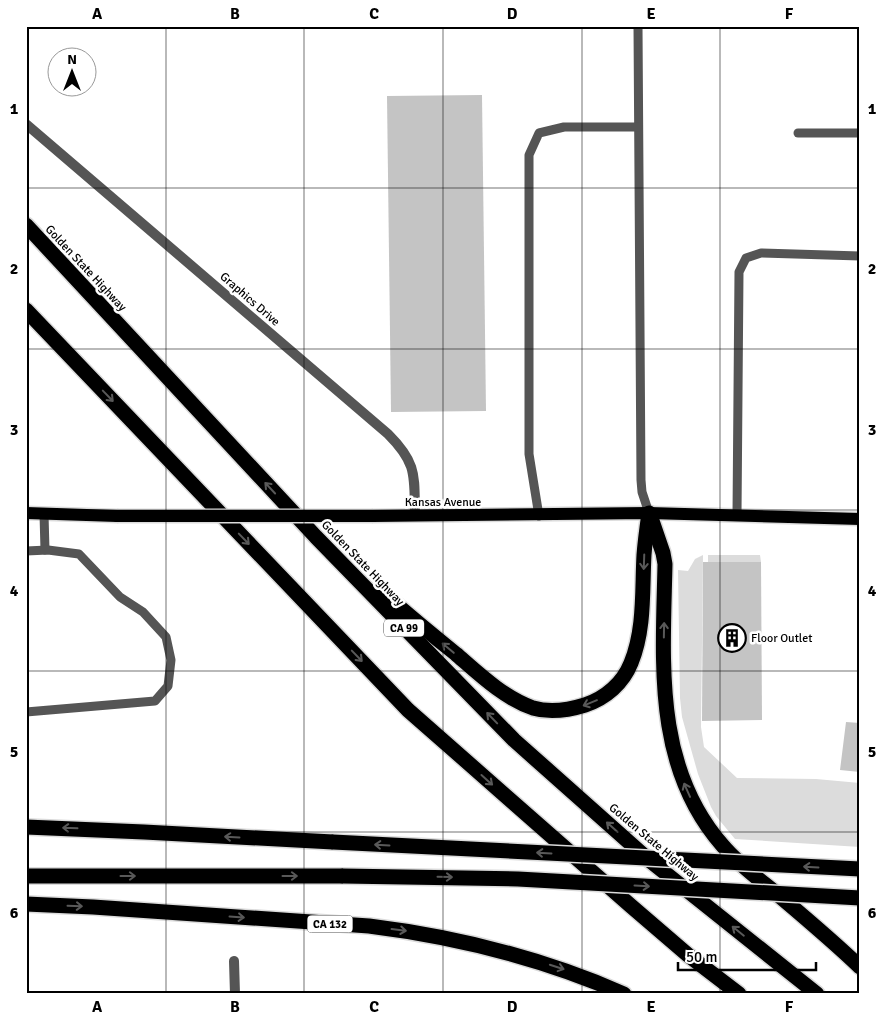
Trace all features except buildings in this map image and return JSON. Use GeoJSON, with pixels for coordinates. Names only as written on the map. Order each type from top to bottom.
{"type":"FeatureCollection","features":[{"type":"Feature","properties":{"kind":"highway","name":"Golden State Highway"},"geometry":{"type":"LineString","coordinates":[[26,225],[316,537],[514,740],[649,860],[817,994]]}},
{"type":"Feature","properties":{"kind":"highway"},"geometry":{"type":"LineString","coordinates":[[26,310],[408,710],[631,906],[739,994]]}},
{"type":"Feature","properties":{"kind":"highway"},"geometry":{"type":"LineString","coordinates":[[26,324],[87,375]]}},
{"type":"Feature","properties":{"kind":"highway"},"geometry":{"type":"LineString","coordinates":[[316,537],[482,677],[521,703],[543,710],[555,710],[578,708],[606,695],[616,687],[632,663],[641,625],[644,552],[649,513]]}},
{"type":"Feature","properties":{"kind":"highway"},"geometry":{"type":"LineString","coordinates":[[649,513],[665,564],[663,668],[667,719],[677,761],[688,792],[696,808],[723,846],[745,868],[822,931],[860,967]]}},
{"type":"Feature","properties":{"kind":"highway"},"geometry":{"type":"LineString","coordinates":[[26,827],[860,869]]}},
{"type":"Feature","properties":{"kind":"highway"},"geometry":{"type":"LineString","coordinates":[[26,876],[343,876],[545,880],[860,898]]}},
{"type":"Feature","properties":{"kind":"highway","name":"CA 132"},"geometry":{"type":"LineString","coordinates":[[26,904],[359,926],[407,931],[445,937],[520,956],[560,968],[624,994]]}},
{"type":"Feature","properties":{"kind":"main road","name":"Kansas Avenue"},"geometry":{"type":"LineString","coordinates":[[26,513],[117,516],[539,516],[649,513],[860,518]]}},
{"type":"Feature","properties":{"kind":"street","name":"Graphics Drive"},"geometry":{"type":"LineString","coordinates":[[26,124],[402,448],[410,461],[414,475],[415,516]]}},
{"type":"Feature","properties":{"kind":"street"},"geometry":{"type":"LineString","coordinates":[[234,961],[234,994]]}},
{"type":"Feature","properties":{"kind":"lane"},"geometry":{"type":"LineString","coordinates":[[638,26],[642,492],[649,513]]}},
{"type":"Feature","properties":{"kind":"lane"},"geometry":{"type":"LineString","coordinates":[[539,516],[528,454],[528,156],[539,133],[564,127],[638,127]]}},
{"type":"Feature","properties":{"kind":"lane"},"geometry":{"type":"LineString","coordinates":[[798,134],[860,133]]}},
{"type":"Feature","properties":{"kind":"lane"},"geometry":{"type":"LineString","coordinates":[[737,515],[738,272],[746,258],[761,253],[860,256]]}},
{"type":"Feature","properties":{"kind":"lane"},"geometry":{"type":"LineString","coordinates":[[44,514],[45,550]]}},
{"type":"Feature","properties":{"kind":"lane"},"geometry":{"type":"LineString","coordinates":[[26,550],[79,554],[120,597],[143,612],[166,637],[171,660],[168,686],[155,702],[26,712]]}},
{"type":"Feature","properties":{"kind":"shaded area"},"geometry":{"type":"Polygon","coordinates":[[[703,555],[701,727],[704,747],[737,778],[816,779],[860,783],[860,847],[735,839],[711,807],[698,774],[682,717],[680,698],[678,570],[688,571],[695,559],[703,555]]]}},
{"type":"Feature","properties":{"kind":"shaded area"},"geometry":{"type":"Polygon","coordinates":[[[708,555],[760,555],[761,562],[708,562],[708,555]]]}},
{"type":"Feature","properties":{"kind":"place","name":"Floor Outlet"},"geometry":{"type":"Point","coordinates":[732,638]}}]}
